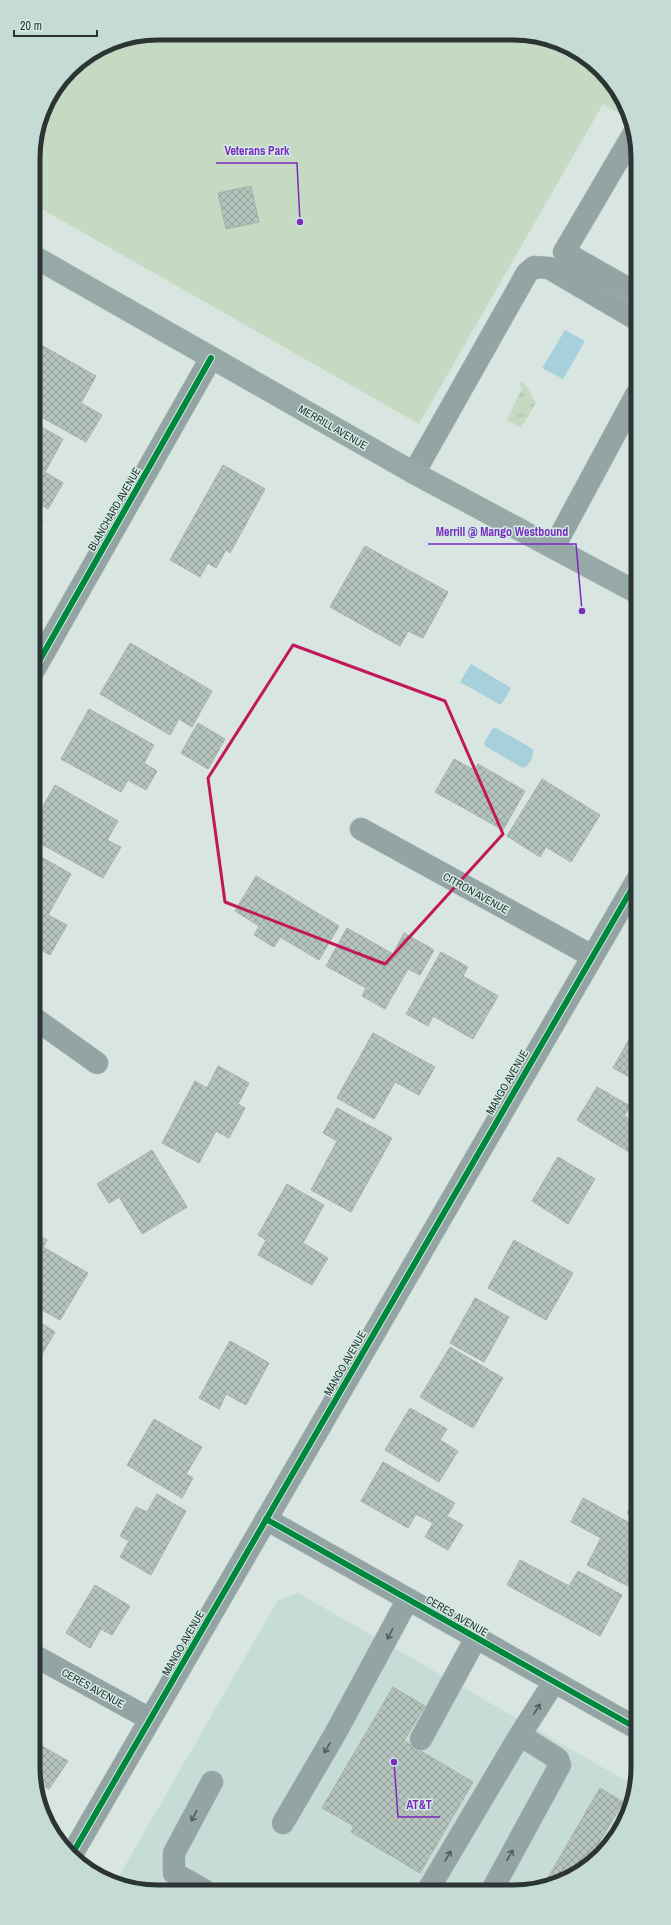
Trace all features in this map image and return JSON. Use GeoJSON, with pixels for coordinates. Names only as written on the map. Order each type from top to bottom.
{"type":"FeatureCollection","features":[{"type":"Feature","properties":{"kind":"main road","name":"MERRILL AVENUE"},"geometry":{"type":"LineString","coordinates":[[40,260],[414,473],[631,589]]}},
{"type":"Feature","properties":{"kind":"street"},"geometry":{"type":"LineString","coordinates":[[630,140],[564,252],[631,290]]}},
{"type":"Feature","properties":{"kind":"street"},"geometry":{"type":"LineString","coordinates":[[414,473],[527,273],[534,267],[549,268],[631,316]]}},
{"type":"Feature","properties":{"kind":"street","name":"BLANCHARD AVENUE"},"geometry":{"type":"LineString","coordinates":[[40,659],[212,358]]}},
{"type":"Feature","properties":{"kind":"street"},"geometry":{"type":"LineString","coordinates":[[554,547],[631,404]]}},
{"type":"Feature","properties":{"kind":"street","name":"CITRON AVENUE"},"geometry":{"type":"LineString","coordinates":[[361,829],[592,956]]}},
{"type":"Feature","properties":{"kind":"street","name":"MANGO AVENUE"},"geometry":{"type":"LineString","coordinates":[[75,1850],[631,889]]}},
{"type":"Feature","properties":{"kind":"street"},"geometry":{"type":"LineString","coordinates":[[40,1022],[97,1063]]}},
{"type":"Feature","properties":{"kind":"street","name":"CERES AVENUE"},"geometry":{"type":"LineString","coordinates":[[266,1519],[554,1682],[631,1720]]}},
{"type":"Feature","properties":{"kind":"street"},"geometry":{"type":"LineString","coordinates":[[283,1824],[335,1734],[408,1599]]}},
{"type":"Feature","properties":{"kind":"street"},"geometry":{"type":"LineString","coordinates":[[420,1739],[476,1638]]}},
{"type":"Feature","properties":{"kind":"street","name":"CERES AVENUE"},"geometry":{"type":"LineString","coordinates":[[40,1659],[150,1719]]}},
{"type":"Feature","properties":{"kind":"street"},"geometry":{"type":"LineString","coordinates":[[431,1885],[520,1735],[554,1682]]}},
{"type":"Feature","properties":{"kind":"street"},"geometry":{"type":"LineString","coordinates":[[495,1885],[560,1765],[558,1759],[520,1735]]}},
{"type":"Feature","properties":{"kind":"street"},"geometry":{"type":"LineString","coordinates":[[195,1885],[174,1873],[174,1853],[212,1782]]}},
{"type":"Feature","properties":{"kind":"highlighted area"},"geometry":{"type":"Polygon","coordinates":[[[293,645],[445,701],[503,834],[385,964],[225,902],[208,778],[293,645]]]}},
{"type":"Feature","properties":{"kind":"shaded area"},"geometry":{"type":"Polygon","coordinates":[[[298,1593],[630,1783],[627,1797],[619,1819],[602,1845],[585,1861],[565,1873],[551,1879],[521,1885],[150,1885],[135,1883],[118,1878],[278,1600],[298,1593]]]}},
{"type":"Feature","properties":{"kind":"green space"},"geometry":{"type":"Polygon","coordinates":[[[150,40],[513,40],[536,42],[565,52],[585,64],[607,86],[623,115],[603,104],[419,424],[40,208],[40,150],[44,128],[56,99],[64,86],[80,69],[106,52],[120,46],[150,40]]]}},
{"type":"Feature","properties":{"kind":"green space"},"geometry":{"type":"Polygon","coordinates":[[[520,382],[526,385],[536,403],[521,428],[507,420],[522,388],[519,386],[520,382]]]}},
{"type":"Feature","properties":{"kind":"water"},"geometry":{"type":"Polygon","coordinates":[[[565,330],[585,341],[563,379],[542,368],[565,330]]]}},
{"type":"Feature","properties":{"kind":"water"},"geometry":{"type":"Polygon","coordinates":[[[471,664],[511,688],[501,705],[460,682],[471,664]]]}},
{"type":"Feature","properties":{"kind":"water"},"geometry":{"type":"Polygon","coordinates":[[[496,728],[533,749],[532,758],[528,765],[523,768],[485,746],[484,743],[492,729],[496,728]]]}},
{"type":"Feature","properties":{"kind":"building"},"geometry":{"type":"Polygon","coordinates":[[[251,186],[259,222],[226,229],[218,193],[251,186]]]}},
{"type":"Feature","properties":{"kind":"building"},"geometry":{"type":"Polygon","coordinates":[[[40,344],[96,376],[81,403],[102,415],[86,442],[40,416],[40,344]]]}},
{"type":"Feature","properties":{"kind":"building"},"geometry":{"type":"Polygon","coordinates":[[[40,426],[63,439],[45,472],[63,483],[48,509],[40,504],[40,426]]]}},
{"type":"Feature","properties":{"kind":"building"},"geometry":{"type":"Polygon","coordinates":[[[223,465],[265,489],[230,553],[226,550],[216,568],[208,563],[200,577],[170,560],[223,465]]]}},
{"type":"Feature","properties":{"kind":"building"},"geometry":{"type":"Polygon","coordinates":[[[40,518],[43,520],[40,525],[40,518]]]}},
{"type":"Feature","properties":{"kind":"building"},"geometry":{"type":"Polygon","coordinates":[[[365,546],[448,592],[423,638],[408,631],[400,646],[330,607],[365,546]]]}},
{"type":"Feature","properties":{"kind":"building"},"geometry":{"type":"Polygon","coordinates":[[[130,643],[212,691],[192,727],[179,719],[170,735],[100,694],[130,643]]]}},
{"type":"Feature","properties":{"kind":"building"},"geometry":{"type":"Polygon","coordinates":[[[89,709],[154,745],[144,763],[157,771],[146,790],[128,780],[121,792],[61,759],[89,709]]]}},
{"type":"Feature","properties":{"kind":"building"},"geometry":{"type":"Polygon","coordinates":[[[198,723],[225,739],[208,769],[181,753],[198,723]]]}},
{"type":"Feature","properties":{"kind":"building"},"geometry":{"type":"Polygon","coordinates":[[[454,759],[474,770],[478,764],[525,791],[503,830],[435,792],[454,759]]]}},
{"type":"Feature","properties":{"kind":"building"},"geometry":{"type":"Polygon","coordinates":[[[542,779],[600,815],[571,862],[546,847],[540,857],[507,836],[542,779]]]}},
{"type":"Feature","properties":{"kind":"building"},"geometry":{"type":"Polygon","coordinates":[[[55,785],[118,821],[107,840],[121,847],[103,878],[40,843],[40,811],[55,785]]]}},
{"type":"Feature","properties":{"kind":"building"},"geometry":{"type":"Polygon","coordinates":[[[40,856],[71,874],[48,915],[67,925],[50,955],[40,949],[40,856]]]}},
{"type":"Feature","properties":{"kind":"building"},"geometry":{"type":"Polygon","coordinates":[[[256,876],[339,926],[319,960],[280,937],[274,947],[254,935],[259,926],[235,911],[256,876]]]}},
{"type":"Feature","properties":{"kind":"building"},"geometry":{"type":"Polygon","coordinates":[[[347,928],[393,954],[404,933],[434,950],[420,975],[408,969],[385,1009],[362,996],[366,988],[326,966],[347,928]]]}},
{"type":"Feature","properties":{"kind":"building"},"geometry":{"type":"Polygon","coordinates":[[[441,952],[468,967],[463,976],[498,996],[473,1039],[433,1016],[428,1026],[406,1014],[441,952]]]}},
{"type":"Feature","properties":{"kind":"building"},"geometry":{"type":"Polygon","coordinates":[[[373,1033],[435,1067],[419,1095],[395,1082],[374,1119],[337,1098],[373,1033]]]}},
{"type":"Feature","properties":{"kind":"building"},"geometry":{"type":"Polygon","coordinates":[[[631,1036],[631,1078],[613,1068],[631,1036]]]}},
{"type":"Feature","properties":{"kind":"building"},"geometry":{"type":"Polygon","coordinates":[[[218,1066],[249,1083],[238,1104],[245,1108],[229,1138],[216,1131],[199,1163],[162,1143],[195,1081],[207,1088],[218,1066]]]}},
{"type":"Feature","properties":{"kind":"building"},"geometry":{"type":"Polygon","coordinates":[[[597,1087],[630,1106],[624,1116],[631,1120],[631,1153],[577,1120],[597,1087]]]}},
{"type":"Feature","properties":{"kind":"building"},"geometry":{"type":"Polygon","coordinates":[[[337,1108],[392,1138],[351,1212],[311,1190],[337,1141],[323,1133],[337,1108]]]}},
{"type":"Feature","properties":{"kind":"building"},"geometry":{"type":"Polygon","coordinates":[[[152,1150],[187,1207],[142,1234],[119,1197],[109,1203],[97,1184],[152,1150]]]}},
{"type":"Feature","properties":{"kind":"building"},"geometry":{"type":"Polygon","coordinates":[[[558,1157],[595,1179],[568,1224],[532,1201],[558,1157]]]}},
{"type":"Feature","properties":{"kind":"building"},"geometry":{"type":"Polygon","coordinates":[[[287,1184],[324,1205],[303,1243],[328,1258],[312,1285],[258,1255],[266,1240],[258,1235],[287,1184]]]}},
{"type":"Feature","properties":{"kind":"building"},"geometry":{"type":"Polygon","coordinates":[[[40,1236],[47,1240],[43,1247],[88,1273],[60,1320],[40,1309],[40,1236]]]}},
{"type":"Feature","properties":{"kind":"building"},"geometry":{"type":"Polygon","coordinates":[[[514,1240],[573,1273],[546,1320],[488,1288],[514,1240]]]}},
{"type":"Feature","properties":{"kind":"building"},"geometry":{"type":"Polygon","coordinates":[[[475,1298],[509,1317],[484,1362],[450,1343],[475,1298]]]}},
{"type":"Feature","properties":{"kind":"building"},"geometry":{"type":"Polygon","coordinates":[[[40,1322],[55,1332],[40,1358],[40,1322]]]}},
{"type":"Feature","properties":{"kind":"building"},"geometry":{"type":"Polygon","coordinates":[[[230,1341],[269,1363],[246,1405],[226,1394],[219,1409],[199,1398],[230,1341]]]}},
{"type":"Feature","properties":{"kind":"building"},"geometry":{"type":"Polygon","coordinates":[[[450,1347],[503,1378],[473,1428],[420,1397],[450,1347]]]}},
{"type":"Feature","properties":{"kind":"building"},"geometry":{"type":"Polygon","coordinates":[[[410,1408],[447,1429],[440,1440],[458,1451],[439,1482],[385,1450],[410,1408]]]}},
{"type":"Feature","properties":{"kind":"building"},"geometry":{"type":"Polygon","coordinates":[[[154,1419],[202,1447],[186,1474],[193,1478],[182,1498],[127,1465],[154,1419]]]}},
{"type":"Feature","properties":{"kind":"building"},"geometry":{"type":"Polygon","coordinates":[[[383,1462],[455,1503],[447,1516],[463,1525],[448,1550],[425,1537],[433,1523],[416,1514],[408,1528],[361,1501],[383,1462]]]}},
{"type":"Feature","properties":{"kind":"building"},"geometry":{"type":"Polygon","coordinates":[[[157,1494],[186,1511],[151,1575],[120,1557],[129,1541],[120,1536],[136,1507],[147,1512],[157,1494]]]}},
{"type":"Feature","properties":{"kind":"building"},"geometry":{"type":"Polygon","coordinates":[[[583,1498],[631,1524],[631,1587],[587,1565],[601,1538],[571,1522],[583,1498]]]}},
{"type":"Feature","properties":{"kind":"building"},"geometry":{"type":"Polygon","coordinates":[[[631,1506],[631,1515],[627,1513],[631,1506]]]}},
{"type":"Feature","properties":{"kind":"building"},"geometry":{"type":"Polygon","coordinates":[[[520,1560],[569,1586],[578,1571],[622,1595],[600,1636],[507,1585],[520,1560]]]}},
{"type":"Feature","properties":{"kind":"building"},"geometry":{"type":"Polygon","coordinates":[[[95,1585],[130,1606],[112,1635],[101,1629],[90,1648],[66,1633],[95,1585]]]}},
{"type":"Feature","properties":{"kind":"building"},"geometry":{"type":"Polygon","coordinates":[[[393,1687],[425,1706],[404,1741],[473,1782],[420,1873],[351,1832],[354,1826],[322,1808],[393,1687]]]}},
{"type":"Feature","properties":{"kind":"building"},"geometry":{"type":"Polygon","coordinates":[[[40,1745],[68,1761],[49,1789],[41,1785],[40,1745]]]}},
{"type":"Feature","properties":{"kind":"building"},"geometry":{"type":"Polygon","coordinates":[[[600,1788],[623,1802],[591,1856],[565,1873],[547,1880],[600,1788]]]}},
{"type":"Feature","properties":{"kind":"cycle path"},"geometry":{"type":"LineString","coordinates":[[40,659],[211,358]]}},
{"type":"Feature","properties":{"kind":"cycle path"},"geometry":{"type":"LineString","coordinates":[[75,1850],[631,890]]}},
{"type":"Feature","properties":{"kind":"cycle path"},"geometry":{"type":"LineString","coordinates":[[266,1519],[631,1725]]}},
{"type":"Feature","properties":{"kind":"place","name":"Veterans Park"},"geometry":{"type":"Point","coordinates":[300,222]}},
{"type":"Feature","properties":{"kind":"place","name":"Merrill @ Mango Westbound"},"geometry":{"type":"Point","coordinates":[582,611]}},
{"type":"Feature","properties":{"kind":"place","name":"AT&T"},"geometry":{"type":"Point","coordinates":[394,1762]}}]}
